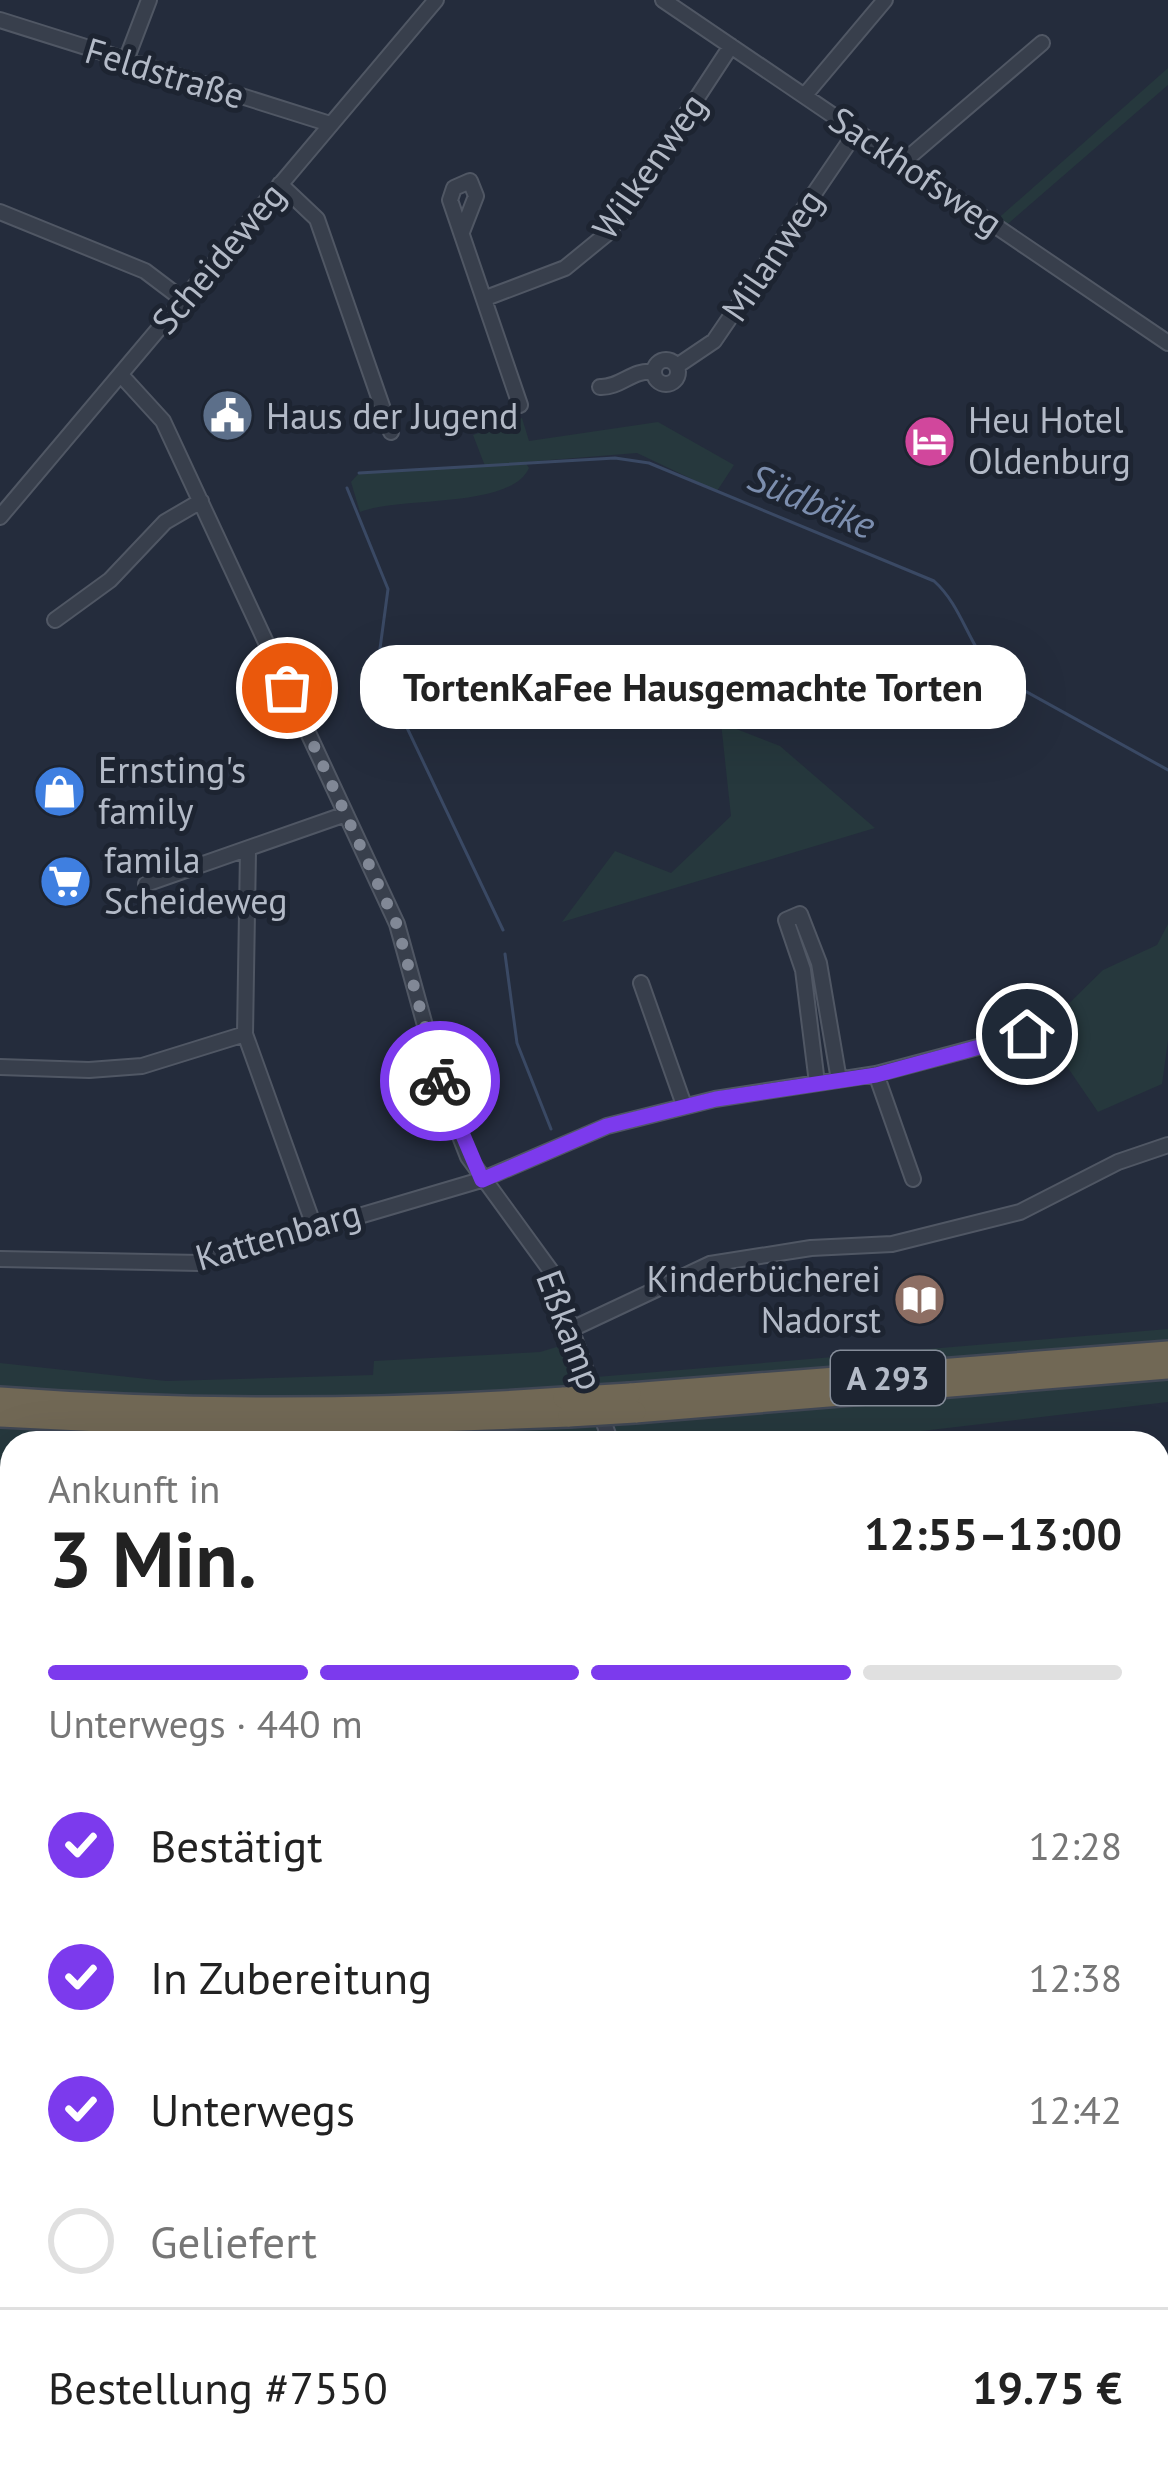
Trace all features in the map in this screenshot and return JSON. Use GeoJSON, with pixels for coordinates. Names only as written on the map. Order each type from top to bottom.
{"type":"FeatureCollection","features":[{"type":"Feature","properties":{"kind":"highway","name":"A 293"},"geometry":{"type":"LineString","coordinates":[[0,1416],[241,1428],[1152,1364],[1168,1352]]}},
{"type":"Feature","properties":{"kind":"highway","name":"A 293"},"geometry":{"type":"LineString","coordinates":[[0,1398],[144,1409],[566,1407]]}},
{"type":"Feature","properties":{"kind":"highway"},"geometry":{"type":"LineString","coordinates":[[0,1426],[52,1430],[76,1423]]}},
{"type":"Feature","properties":{"kind":"street"},"geometry":{"type":"LineString","coordinates":[[125,63],[149,0]]}},
{"type":"Feature","properties":{"kind":"street","name":"Scheideweg"},"geometry":{"type":"LineString","coordinates":[[0,517],[436,0]]}},
{"type":"Feature","properties":{"kind":"street","name":"Sackhofsweg"},"geometry":{"type":"LineString","coordinates":[[663,0],[1168,343]]}},
{"type":"Feature","properties":{"kind":"street"},"geometry":{"type":"LineString","coordinates":[[805,95],[885,0]]}},
{"type":"Feature","properties":{"kind":"street","name":"Feldstraße"},"geometry":{"type":"LineString","coordinates":[[0,20],[330,124]]}},
{"type":"Feature","properties":{"kind":"street"},"geometry":{"type":"LineString","coordinates":[[902,163],[1042,43]]}},
{"type":"Feature","properties":{"kind":"street","name":"Wilkenweg"},"geometry":{"type":"LineString","coordinates":[[486,298],[565,268],[609,232],[730,46]]}},
{"type":"Feature","properties":{"kind":"street","name":"Milanweg"},"geometry":{"type":"LineString","coordinates":[[600,386],[611,387],[642,370],[653,372],[659,382],[671,383],[677,366],[708,348],[856,132]]}},
{"type":"Feature","properties":{"kind":"street"},"geometry":{"type":"LineString","coordinates":[[280,184],[316,219],[391,432]]}},
{"type":"Feature","properties":{"kind":"street"},"geometry":{"type":"LineString","coordinates":[[0,212],[145,271],[182,299]]}},
{"type":"Feature","properties":{"kind":"street"},"geometry":{"type":"LineString","coordinates":[[462,232],[520,405]]}},
{"type":"Feature","properties":{"kind":"street","name":"Eßkamp"},"geometry":{"type":"LineString","coordinates":[[121,375],[163,421],[346,814],[402,936],[449,1114],[482,1180],[550,1271],[607,1431]]}},
{"type":"Feature","properties":{"kind":"street"},"geometry":{"type":"LineString","coordinates":[[56,620],[110,580],[165,522],[201,501]]}},
{"type":"Feature","properties":{"kind":"street"},"geometry":{"type":"LineString","coordinates":[[146,884],[346,814]]}},
{"type":"Feature","properties":{"kind":"street"},"geometry":{"type":"LineString","coordinates":[[248,851],[245,1034],[314,1226]]}},
{"type":"Feature","properties":{"kind":"street"},"geometry":{"type":"LineString","coordinates":[[817,1082],[803,970],[786,920],[800,914],[819,963],[839,1080]]}},
{"type":"Feature","properties":{"kind":"street"},"geometry":{"type":"LineString","coordinates":[[641,983],[684,1105]]}},
{"type":"Feature","properties":{"kind":"street"},"geometry":{"type":"LineString","coordinates":[[0,1066],[89,1070],[142,1066],[245,1034]]}},
{"type":"Feature","properties":{"kind":"street","name":"Kattenbarg"},"geometry":{"type":"LineString","coordinates":[[0,1259],[200,1263],[482,1180],[607,1126],[684,1105],[876,1075],[1027,1034]]}},
{"type":"Feature","properties":{"kind":"street"},"geometry":{"type":"LineString","coordinates":[[876,1075],[913,1179]]}},
{"type":"Feature","properties":{"kind":"street"},"geometry":{"type":"LineString","coordinates":[[574,1328],[710,1264],[811,1248],[892,1244],[1020,1212],[1118,1162],[1168,1145]]}},
{"type":"Feature","properties":{"kind":"shaded area"},"geometry":{"type":"Polygon","coordinates":[[[1168,68],[1168,85],[1002,229],[993,223],[1168,68]]]}},
{"type":"Feature","properties":{"kind":"shaded area"},"geometry":{"type":"Polygon","coordinates":[[[522,418],[529,441],[658,422],[734,465],[717,491],[637,453],[525,462],[529,468],[518,481],[501,490],[360,512],[351,482],[359,473],[485,466],[473,435],[522,418]]]}},
{"type":"Feature","properties":{"kind":"shaded area"},"geometry":{"type":"Polygon","coordinates":[[[721,723],[780,746],[875,828],[562,922],[615,851],[671,873],[731,816],[721,723]]]}},
{"type":"Feature","properties":{"kind":"shaded area"},"geometry":{"type":"Polygon","coordinates":[[[1168,924],[1168,1040],[1162,1084],[1098,1112],[1042,1030],[1103,970],[1157,945],[1168,924]]]}},
{"type":"Feature","properties":{"kind":"shaded area"},"geometry":{"type":"Polygon","coordinates":[[[1168,1329],[1168,1402],[922,1431],[0,1431],[0,1363],[166,1381],[373,1375],[374,1361],[540,1352],[573,1342],[583,1375],[1168,1329]]]}},
{"type":"Feature","properties":{"kind":"waterway","name":"Südbäke"},"geometry":{"type":"LineString","coordinates":[[359,473],[615,458],[649,463],[934,581],[998,676],[1168,770]]}},
{"type":"Feature","properties":{"kind":"waterway"},"geometry":{"type":"LineString","coordinates":[[347,488],[388,589],[379,656],[391,694],[503,930]]}},
{"type":"Feature","properties":{"kind":"waterway"},"geometry":{"type":"LineString","coordinates":[[505,954],[517,1043],[551,1129]]}},
{"type":"Feature","properties":{"kind":"way so far"},"geometry":{"type":"LineString","coordinates":[[287,688],[397,925],[440,1081]]}},
{"type":"Feature","properties":{"kind":"place","name":"Haus der Jugend"},"geometry":{"type":"Point","coordinates":[227,416]}},
{"type":"Feature","properties":{"kind":"place","name":"Heu Hotel Oldenburg"},"geometry":{"type":"Point","coordinates":[929,441]}},
{"type":"Feature","properties":{"kind":"place","name":"TortenKaFee Hausgemachte Torten"},"geometry":{"type":"Point","coordinates":[287,688]}},
{"type":"Feature","properties":{"kind":"place","name":"Ernsting's family"},"geometry":{"type":"Point","coordinates":[59,791]}},
{"type":"Feature","properties":{"kind":"place","name":"famila Scheideweg"},"geometry":{"type":"Point","coordinates":[65,881]}},
{"type":"Feature","properties":{"kind":"place","name":"Kinderbücherei Nadorst"},"geometry":{"type":"Point","coordinates":[920,1300]}},
{"type":"Feature","properties":{"kind":"route"},"geometry":{"type":"LineString","coordinates":[[440,1081],[449,1114],[482,1180],[607,1126],[684,1105],[876,1075],[1027,1034]]}}]}
